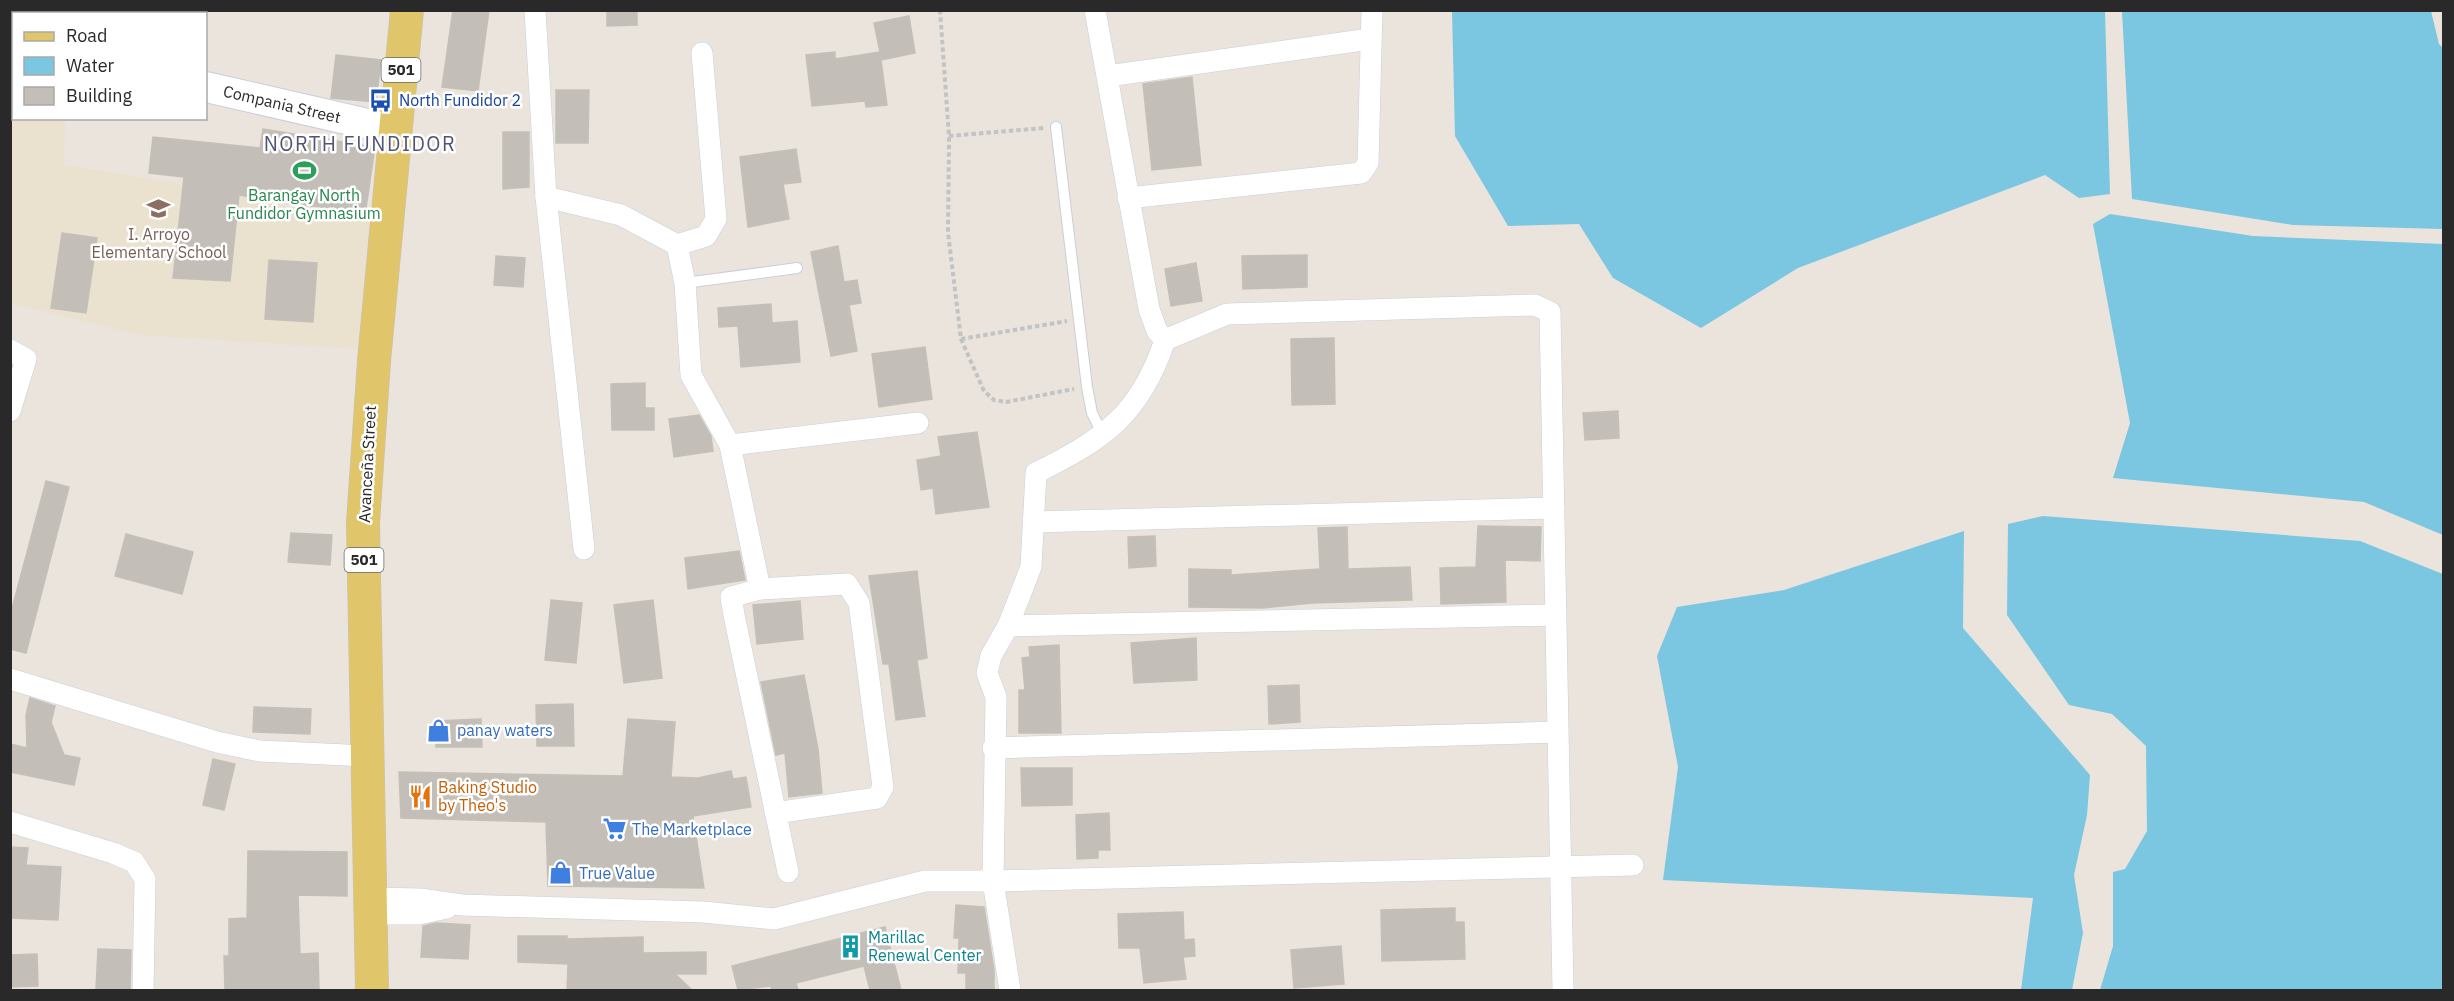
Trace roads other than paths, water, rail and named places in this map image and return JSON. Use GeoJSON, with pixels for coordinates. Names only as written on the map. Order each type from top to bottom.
{"type":"FeatureCollection","features":[{"type":"Feature","properties":{"kind":"main road","name":"Avanceña Street"},"geometry":{"type":"LineString","coordinates":[[372,990],[363,523],[374,361],[407,10]]}},
{"type":"Feature","properties":{"kind":"street"},"geometry":{"type":"LineString","coordinates":[[535,10],[546,197],[584,549]]}},
{"type":"Feature","properties":{"kind":"street"},"geometry":{"type":"LineString","coordinates":[[1095,10],[1149,309],[1157,331],[1165,340]]}},
{"type":"Feature","properties":{"kind":"street"},"geometry":{"type":"LineString","coordinates":[[1128,198],[1361,173],[1368,163],[1372,10]]}},
{"type":"Feature","properties":{"kind":"street"},"geometry":{"type":"LineString","coordinates":[[1108,76],[1370,39]]}},
{"type":"Feature","properties":{"kind":"street"},"geometry":{"type":"LineString","coordinates":[[546,197],[621,215],[677,245],[706,236],[716,219],[702,53]]}},
{"type":"Feature","properties":{"kind":"street","name":"Compania Street"},"geometry":{"type":"LineString","coordinates":[[207,87],[394,130]]}},
{"type":"Feature","properties":{"kind":"street"},"geometry":{"type":"LineString","coordinates":[[677,245],[685,283],[691,375],[730,445],[760,589]]}},
{"type":"Feature","properties":{"kind":"street"},"geometry":{"type":"LineString","coordinates":[[1010,990],[993,882],[993,748],[996,697],[987,673],[991,656],[1008,626],[1031,567],[1036,473],[1076,453],[1104,435],[1143,392],[1165,340],[1227,314],[1535,305],[1544,307],[1550,312],[1563,990]]}},
{"type":"Feature","properties":{"kind":"street"},"geometry":{"type":"LineString","coordinates":[[10,350],[26,359],[10,411]]}},
{"type":"Feature","properties":{"kind":"street"},"geometry":{"type":"LineString","coordinates":[[730,445],[918,423]]}},
{"type":"Feature","properties":{"kind":"street"},"geometry":{"type":"LineString","coordinates":[[1034,522],[1554,508]]}},
{"type":"Feature","properties":{"kind":"street"},"geometry":{"type":"LineString","coordinates":[[775,813],[877,798],[882,787],[860,603],[847,584],[760,589],[731,597],[775,813],[788,873]]}},
{"type":"Feature","properties":{"kind":"street"},"geometry":{"type":"LineString","coordinates":[[1008,626],[1555,615]]}},
{"type":"Feature","properties":{"kind":"street"},"geometry":{"type":"LineString","coordinates":[[10,679],[217,742],[260,751],[367,756]]}},
{"type":"Feature","properties":{"kind":"street"},"geometry":{"type":"LineString","coordinates":[[993,748],[1557,732]]}},
{"type":"Feature","properties":{"kind":"street"},"geometry":{"type":"LineString","coordinates":[[10,822],[134,862],[145,879],[142,990]]}},
{"type":"Feature","properties":{"kind":"street"},"geometry":{"type":"LineString","coordinates":[[372,906],[418,914],[462,905],[703,912],[774,919],[926,881],[993,882],[1633,865]]}},
{"type":"Feature","properties":{"kind":"lane"},"geometry":{"type":"LineString","coordinates":[[1056,127],[1077,320],[1087,387],[1092,413],[1104,435]]}},
{"type":"Feature","properties":{"kind":"lane"},"geometry":{"type":"LineString","coordinates":[[685,283],[797,268]]}},
{"type":"Feature","properties":{"kind":"water"},"geometry":{"type":"Polygon","coordinates":[[[1452,11],[2105,11],[2110,194],[2079,198],[2045,175],[1798,268],[1701,328],[1613,278],[1579,224],[1508,226],[1455,136],[1452,11]]]}},
{"type":"Feature","properties":{"kind":"water"},"geometry":{"type":"Polygon","coordinates":[[[2122,11],[2431,11],[2439,44],[2443,48],[2443,229],[2293,225],[2132,199],[2122,11]]]}},
{"type":"Feature","properties":{"kind":"water"},"geometry":{"type":"Polygon","coordinates":[[[2110,214],[2253,236],[2443,244],[2443,535],[2364,502],[2113,478],[2130,423],[2093,224],[2110,214]]]}},
{"type":"Feature","properties":{"kind":"water"},"geometry":{"type":"Polygon","coordinates":[[[2043,516],[2360,541],[2443,574],[2443,990],[2100,990],[2113,946],[2113,872],[2125,869],[2147,831],[2146,746],[2112,714],[2069,705],[2007,615],[2008,524],[2043,516]]]}},
{"type":"Feature","properties":{"kind":"water"},"geometry":{"type":"Polygon","coordinates":[[[1964,531],[1963,628],[2090,775],[2087,815],[2074,875],[2083,933],[2072,990],[2021,990],[2033,898],[1663,880],[1678,767],[1657,656],[1677,607],[1784,590],[1964,531]]]}},
{"type":"Feature","properties":{"kind":"place","name":"North Fundidor 2"},"geometry":{"type":"Point","coordinates":[381,100]}},
{"type":"Feature","properties":{"kind":"place","name":"Barangay North Fundidor Gymnasium"},"geometry":{"type":"Point","coordinates":[304,170]}},
{"type":"Feature","properties":{"kind":"place","name":"I. Arroyo Elementary School"},"geometry":{"type":"Point","coordinates":[159,209]}},
{"type":"Feature","properties":{"kind":"place","name":"panay waters"},"geometry":{"type":"Point","coordinates":[439,730]}},
{"type":"Feature","properties":{"kind":"place","name":"Baking Studio by Theo's"},"geometry":{"type":"Point","coordinates":[420,796]}},
{"type":"Feature","properties":{"kind":"place","name":"The Marketplace"},"geometry":{"type":"Point","coordinates":[614,829]}},
{"type":"Feature","properties":{"kind":"place","name":"True Value"},"geometry":{"type":"Point","coordinates":[561,873]}},
{"type":"Feature","properties":{"kind":"place","name":"Marillac Renewal Center"},"geometry":{"type":"Point","coordinates":[850,946]}},
{"type":"Feature","properties":{"kind":"district","name":"NORTH FUNDIDOR"},"geometry":{"type":"Point","coordinates":[360,144]}}]}
